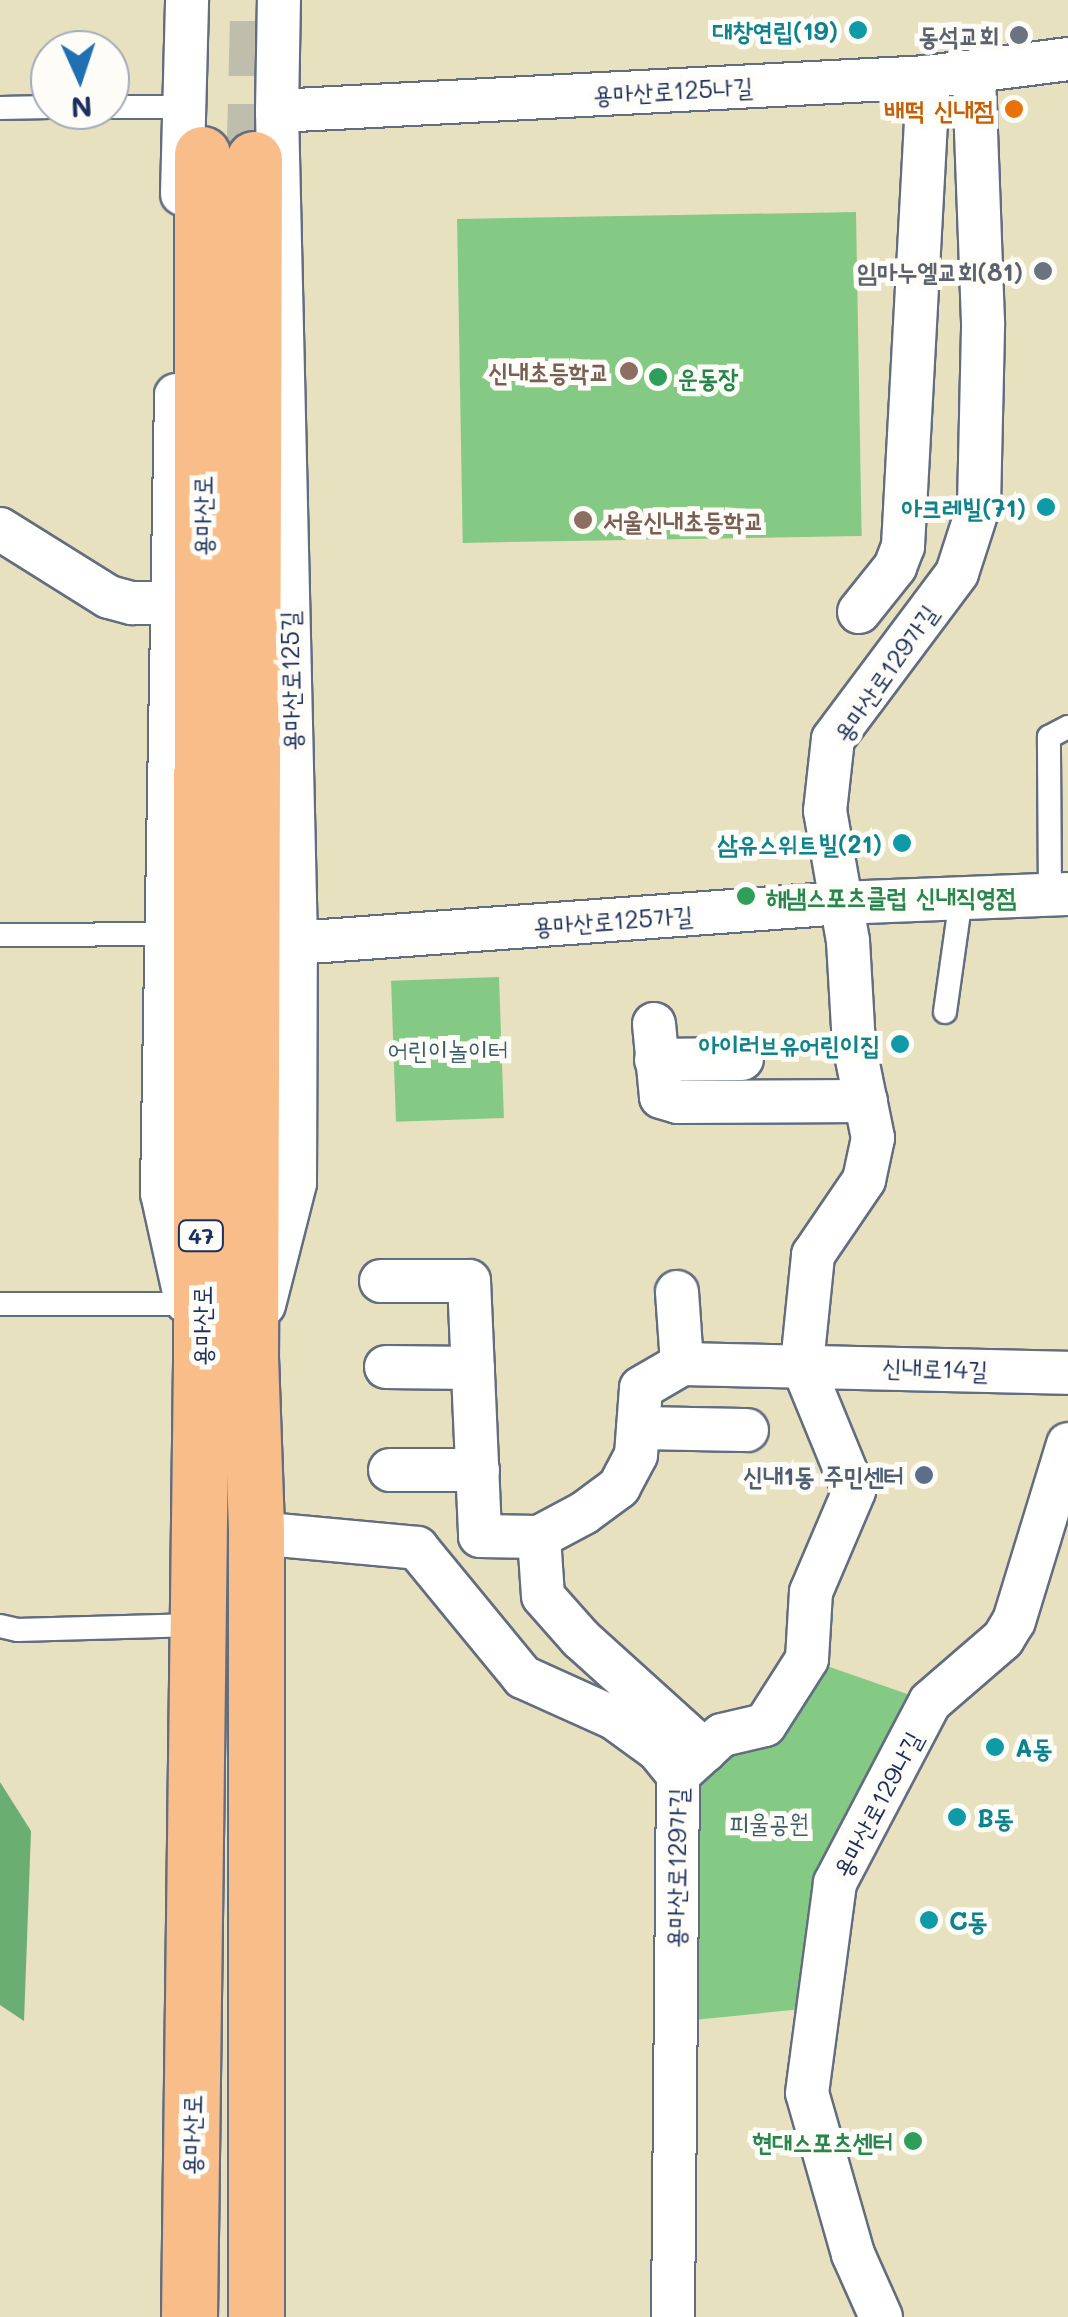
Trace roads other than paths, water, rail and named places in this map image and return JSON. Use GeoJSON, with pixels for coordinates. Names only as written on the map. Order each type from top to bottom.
{"type":"FeatureCollection","features":[{"type":"Feature","properties":{"kind":"main road","name":"용마산로"},"geometry":{"type":"LineString","coordinates":[[189,2317],[196,1625],[226,1358],[213,140]]}},
{"type":"Feature","properties":{"kind":"main road","name":"용마산로"},"geometry":{"type":"LineString","coordinates":[[226,1358],[256,1532],[256,2317]]}},
{"type":"Feature","properties":{"kind":"street"},"geometry":{"type":"LineString","coordinates":[[187,0],[213,140],[171,603],[162,1193],[186,1304],[226,1358]]}},
{"type":"Feature","properties":{"kind":"street","name":"용마산로125길"},"geometry":{"type":"LineString","coordinates":[[226,1358],[295,1182],[296,943],[277,111],[279,0]]}},
{"type":"Feature","properties":{"kind":"street","name":"용마산로125나길"},"geometry":{"type":"LineString","coordinates":[[277,111],[928,77],[1068,60]]}},
{"type":"Feature","properties":{"kind":"street","name":"용마산로129가길"},"geometry":{"type":"LineString","coordinates":[[673,2317],[692,1763],[722,1735],[765,1725],[808,1659],[811,1592],[854,1491],[802,1364],[813,1256],[864,1180],[873,1138],[854,1045],[842,903],[825,812],[833,739],[957,573],[979,505],[983,322],[974,71]]}},
{"type":"Feature","properties":{"kind":"street"},"geometry":{"type":"LineString","coordinates":[[860,612],[895,567],[904,546],[928,77]]}},
{"type":"Feature","properties":{"kind":"street"},"geometry":{"type":"LineString","coordinates":[[0,529],[109,597],[132,603],[171,603]]}},
{"type":"Feature","properties":{"kind":"street","name":"용마산로125가길"},"geometry":{"type":"LineString","coordinates":[[296,943],[842,903],[1059,894]]}},
{"type":"Feature","properties":{"kind":"street"},"geometry":{"type":"LineString","coordinates":[[742,1059],[655,1042],[661,1096],[678,1102],[866,1101]]}},
{"type":"Feature","properties":{"kind":"street"},"geometry":{"type":"LineString","coordinates":[[381,1281],[469,1280],[480,1536],[539,1536],[619,1487],[636,1455],[641,1388],[682,1364],[677,1292]]}},
{"type":"Feature","properties":{"kind":"street","name":"신내로14길"},"geometry":{"type":"LineString","coordinates":[[682,1364],[1068,1373]]}},
{"type":"Feature","properties":{"kind":"street"},"geometry":{"type":"LineString","coordinates":[[386,1367],[474,1368]]}},
{"type":"Feature","properties":{"kind":"street"},"geometry":{"type":"LineString","coordinates":[[638,1428],[748,1430]]}},
{"type":"Feature","properties":{"kind":"street","name":"용마산로129나길"},"geometry":{"type":"LineString","coordinates":[[881,2317],[853,2254],[807,2093],[835,1883],[930,1702],[1002,1639],[1014,1621],[1068,1444]]}},
{"type":"Feature","properties":{"kind":"street"},"geometry":{"type":"LineString","coordinates":[[390,1470],[478,1470]]}},
{"type":"Feature","properties":{"kind":"street"},"geometry":{"type":"LineString","coordinates":[[256,1532],[417,1548],[523,1677],[614,1718],[658,1750],[692,1763]]}},
{"type":"Feature","properties":{"kind":"street"},"geometry":{"type":"LineString","coordinates":[[539,1536],[543,1596],[692,1763]]}},
{"type":"Feature","properties":{"kind":"lane"},"geometry":{"type":"LineString","coordinates":[[0,108],[30,108]]}},
{"type":"Feature","properties":{"kind":"lane"},"geometry":{"type":"LineString","coordinates":[[130,113],[213,140]]}},
{"type":"Feature","properties":{"kind":"lane","name":"용마산로125가길"},"geometry":{"type":"LineString","coordinates":[[1059,894],[1049,737],[1068,727]]}},
{"type":"Feature","properties":{"kind":"lane"},"geometry":{"type":"LineString","coordinates":[[945,1012],[961,898]]}},
{"type":"Feature","properties":{"kind":"lane"},"geometry":{"type":"LineString","coordinates":[[0,935],[164,934]]}},
{"type":"Feature","properties":{"kind":"lane"},"geometry":{"type":"LineString","coordinates":[[0,1304],[186,1304]]}},
{"type":"Feature","properties":{"kind":"lane"},"geometry":{"type":"LineString","coordinates":[[0,1626],[17,1630],[196,1625]]}},
{"type":"Feature","properties":{"kind":"tunnel"},"geometry":{"type":"LineString","coordinates":[[254,159],[258,0]]}},
{"type":"Feature","properties":{"kind":"place","name":"대창연립(19)"},"geometry":{"type":"Point","coordinates":[858,30]}},
{"type":"Feature","properties":{"kind":"place","name":"동석교회"},"geometry":{"type":"Point","coordinates":[1019,35]}},
{"type":"Feature","properties":{"kind":"place","name":"배떡 신내점"},"geometry":{"type":"Point","coordinates":[1014,109]}},
{"type":"Feature","properties":{"kind":"place","name":"임마누엘교회(81)"},"geometry":{"type":"Point","coordinates":[1043,271]}},
{"type":"Feature","properties":{"kind":"place","name":"신내초등학교"},"geometry":{"type":"Point","coordinates":[629,371]}},
{"type":"Feature","properties":{"kind":"place","name":"운동장"},"geometry":{"type":"Point","coordinates":[658,377]}},
{"type":"Feature","properties":{"kind":"place","name":"아크레빌(71)"},"geometry":{"type":"Point","coordinates":[1046,507]}},
{"type":"Feature","properties":{"kind":"place","name":"서울신내초등학교"},"geometry":{"type":"Point","coordinates":[583,520]}},
{"type":"Feature","properties":{"kind":"place","name":"삼유스위트빌(21)"},"geometry":{"type":"Point","coordinates":[902,843]}},
{"type":"Feature","properties":{"kind":"place","name":"해냄스포츠클럽 신내직영점"},"geometry":{"type":"Point","coordinates":[746,896]}},
{"type":"Feature","properties":{"kind":"place","name":"아이러브유어린이집"},"geometry":{"type":"Point","coordinates":[900,1044]}},
{"type":"Feature","properties":{"kind":"place","name":"신내1동 주민센터"},"geometry":{"type":"Point","coordinates":[924,1475]}},
{"type":"Feature","properties":{"kind":"place","name":"A동"},"geometry":{"type":"Point","coordinates":[995,1747]}},
{"type":"Feature","properties":{"kind":"place","name":"B동"},"geometry":{"type":"Point","coordinates":[957,1817]}},
{"type":"Feature","properties":{"kind":"place","name":"C동"},"geometry":{"type":"Point","coordinates":[929,1920]}},
{"type":"Feature","properties":{"kind":"place","name":"현대스포츠센터"},"geometry":{"type":"Point","coordinates":[913,2141]}},
{"type":"Feature","properties":{"kind":"park label","name":"어린이놀이터"},"geometry":{"type":"Point","coordinates":[448,1049]}},
{"type":"Feature","properties":{"kind":"park label","name":"피울공원"},"geometry":{"type":"Point","coordinates":[769,1822]}}]}
